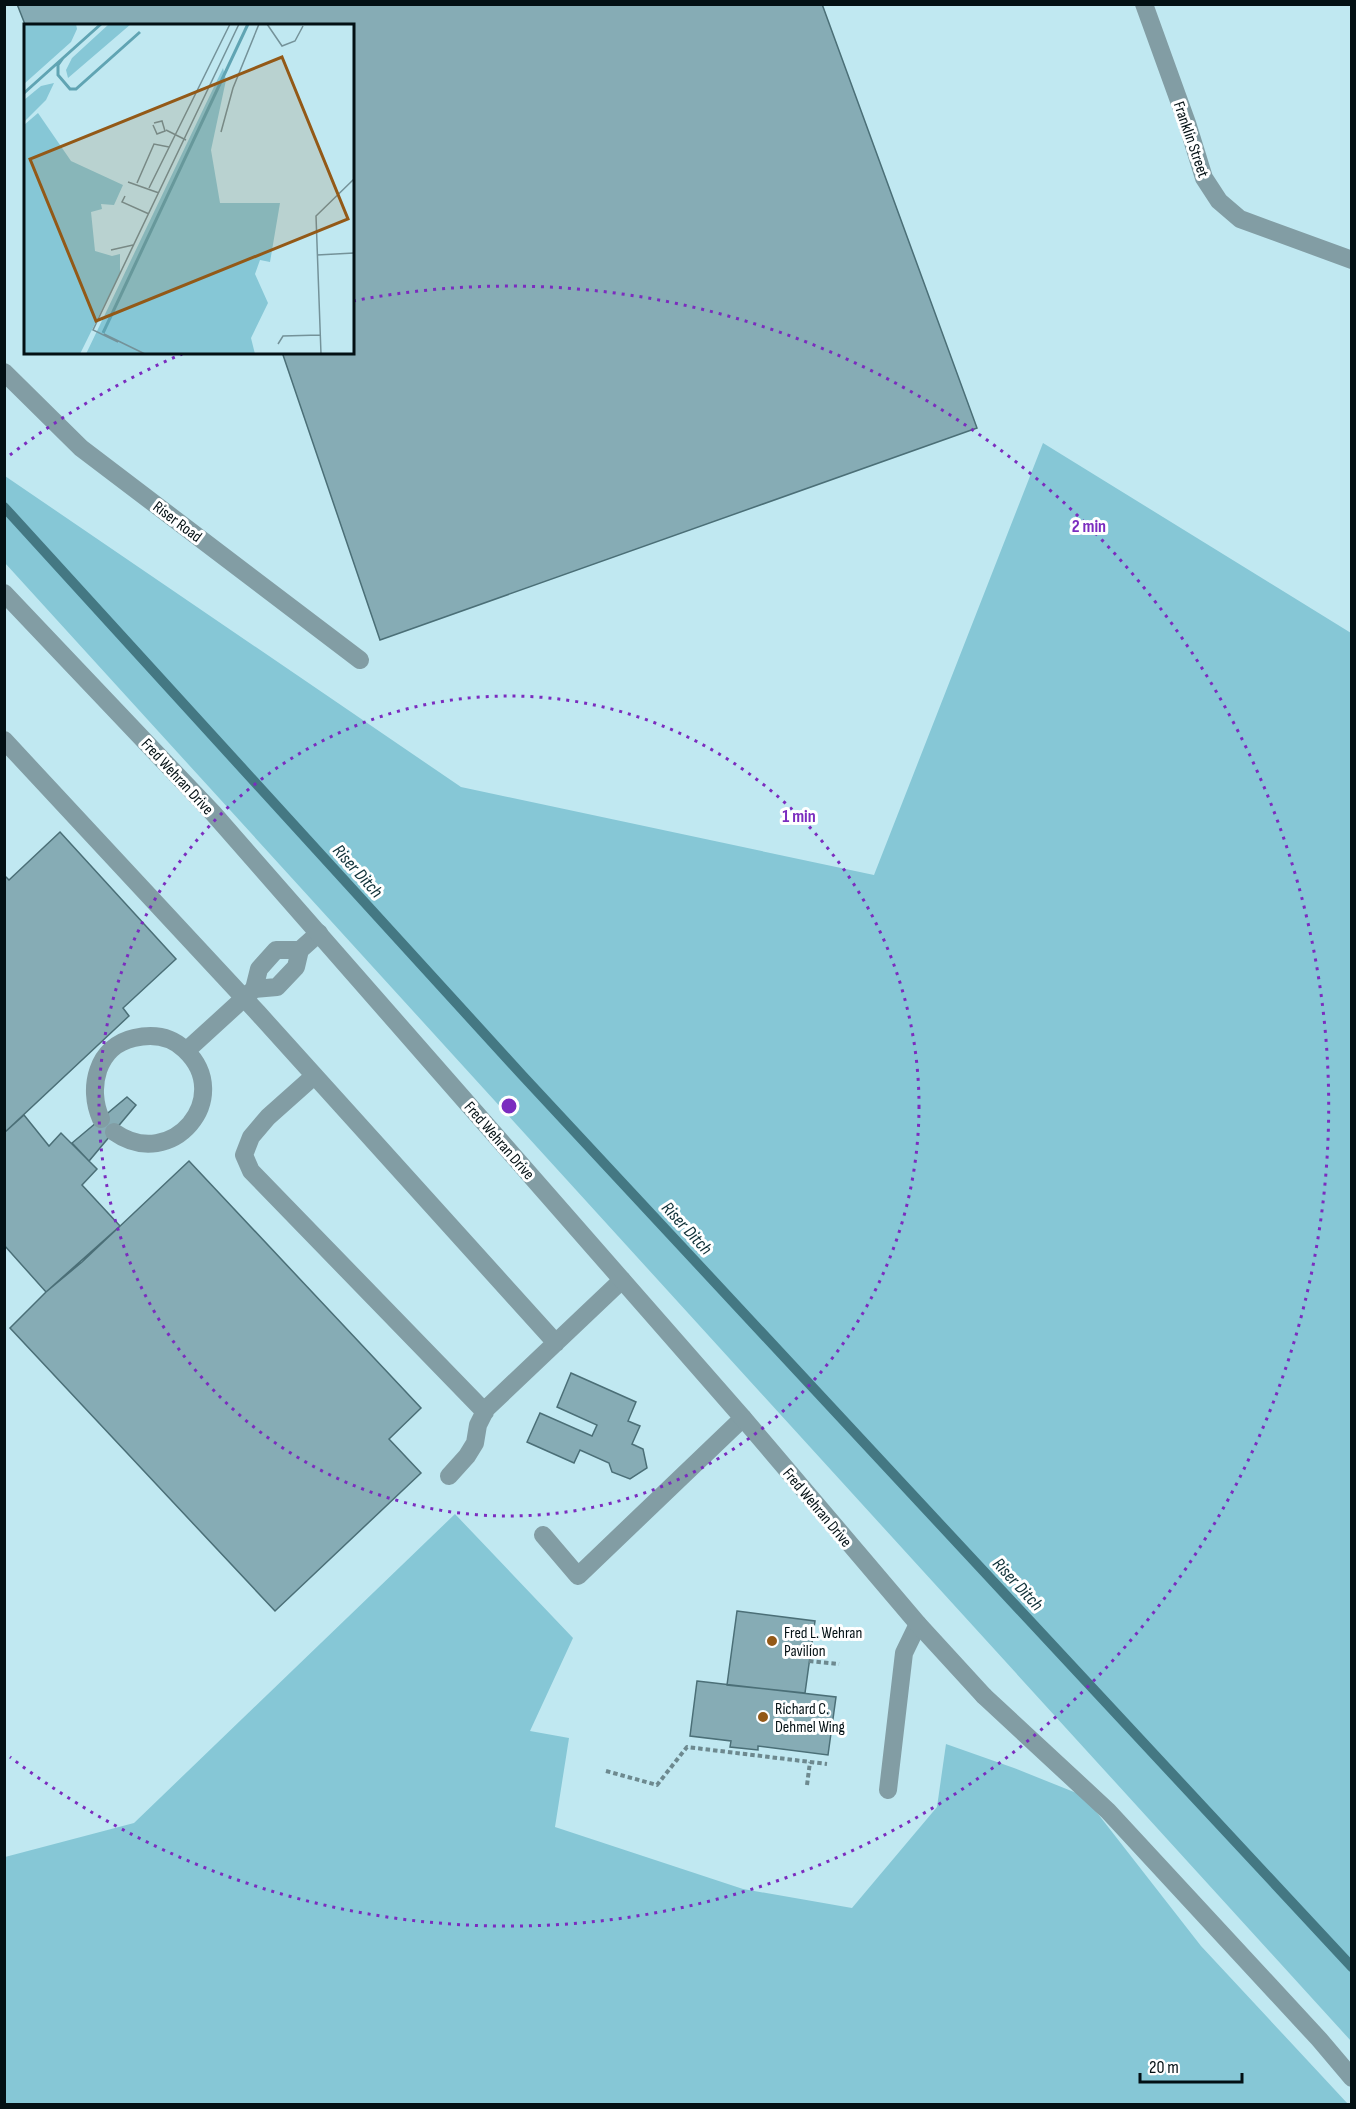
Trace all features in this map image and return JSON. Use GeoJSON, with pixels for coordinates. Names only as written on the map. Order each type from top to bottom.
{"type":"FeatureCollection","features":[{"type":"Feature","properties":{"kind":"street","name":"Franklin Street"},"geometry":{"type":"LineString","coordinates":[[1144,4],[1187,123],[1204,178],[1219,201],[1240,219],[1352,260]]}},
{"type":"Feature","properties":{"kind":"street","name":"Riser Road"},"geometry":{"type":"LineString","coordinates":[[4,372],[81,448],[360,660]]}},
{"type":"Feature","properties":{"kind":"street","name":"Fred Wehran Drive"},"geometry":{"type":"LineString","coordinates":[[4,593],[213,813],[743,1418],[918,1624],[984,1696],[1108,1811],[1319,2039],[1352,2078]]}},
{"type":"Feature","properties":{"kind":"street"},"geometry":{"type":"LineString","coordinates":[[4,740],[249,994],[314,1076],[556,1343]]}},
{"type":"Feature","properties":{"kind":"street"},"geometry":{"type":"LineString","coordinates":[[249,994],[277,987],[296,967],[300,950],[319,933]]}},
{"type":"Feature","properties":{"kind":"street"},"geometry":{"type":"LineString","coordinates":[[186,1051],[249,994],[259,969],[276,950],[300,950]]}},
{"type":"Feature","properties":{"kind":"street"},"geometry":{"type":"LineString","coordinates":[[145,1035],[163,1037],[186,1051],[193,1058],[201,1074],[203,1093],[199,1111],[189,1126],[174,1138],[157,1144],[140,1144],[123,1138],[108,1125],[94,1096],[95,1078],[102,1062],[113,1049],[128,1039],[145,1035]]}},
{"type":"Feature","properties":{"kind":"street"},"geometry":{"type":"LineString","coordinates":[[314,1076],[268,1117],[251,1137],[244,1155],[251,1171],[484,1412]]}},
{"type":"Feature","properties":{"kind":"street"},"geometry":{"type":"LineString","coordinates":[[449,1476],[475,1443],[478,1425],[484,1412],[622,1280]]}},
{"type":"Feature","properties":{"kind":"street"},"geometry":{"type":"LineString","coordinates":[[543,1535],[578,1576],[743,1418]]}},
{"type":"Feature","properties":{"kind":"street"},"geometry":{"type":"LineString","coordinates":[[888,1790],[904,1653],[918,1624]]}},
{"type":"Feature","properties":{"kind":"path"},"geometry":{"type":"LineString","coordinates":[[809,1661],[839,1665]]}},
{"type":"Feature","properties":{"kind":"path"},"geometry":{"type":"LineString","coordinates":[[606,1771],[657,1785],[687,1747],[827,1764]]}},
{"type":"Feature","properties":{"kind":"path"},"geometry":{"type":"LineString","coordinates":[[807,1785],[810,1762]]}},
{"type":"Feature","properties":{"kind":"shaded area"},"geometry":{"type":"Polygon","coordinates":[[[1043,443],[1351,633],[1351,2041],[5,563],[5,476],[461,787],[874,875],[1043,443]]]}},
{"type":"Feature","properties":{"kind":"shaded area"},"geometry":{"type":"Polygon","coordinates":[[[455,1514],[573,1638],[530,1731],[569,1738],[555,1827],[743,1889],[852,1908],[937,1807],[946,1744],[1084,1796],[1201,1946],[1348,2104],[5,2104],[5,1857],[134,1823],[455,1514]]]}},
{"type":"Feature","properties":{"kind":"building"},"geometry":{"type":"Polygon","coordinates":[[[17,4],[822,4],[977,428],[380,640],[283,354],[354,354],[354,24],[25,24],[17,4]]]}},
{"type":"Feature","properties":{"kind":"building"},"geometry":{"type":"Polygon","coordinates":[[[60,832],[176,959],[123,1008],[129,1016],[4,1133],[4,875],[9,880],[60,832]]]}},
{"type":"Feature","properties":{"kind":"building"},"geometry":{"type":"Polygon","coordinates":[[[127,1097],[136,1105],[89,1161],[72,1143],[127,1097]]]}},
{"type":"Feature","properties":{"kind":"building"},"geometry":{"type":"Polygon","coordinates":[[[24,1115],[49,1146],[61,1133],[97,1169],[82,1185],[120,1226],[46,1292],[4,1245],[4,1133],[24,1115]]]}},
{"type":"Feature","properties":{"kind":"building"},"geometry":{"type":"Polygon","coordinates":[[[189,1161],[421,1408],[389,1439],[421,1473],[275,1611],[10,1328],[189,1161]]]}},
{"type":"Feature","properties":{"kind":"building"},"geometry":{"type":"Polygon","coordinates":[[[571,1373],[636,1402],[628,1421],[640,1426],[632,1444],[643,1449],[647,1468],[630,1479],[612,1472],[609,1463],[580,1450],[574,1463],[527,1442],[540,1413],[592,1436],[597,1425],[557,1407],[571,1373]]]}},
{"type":"Feature","properties":{"kind":"building","name":"Fred L. Wehran Pavilion"},"geometry":{"type":"Polygon","coordinates":[[[737,1611],[815,1621],[805,1693],[727,1685],[737,1611]]]}},
{"type":"Feature","properties":{"kind":"building","name":"Richard C. Dehmel Wing"},"geometry":{"type":"Polygon","coordinates":[[[697,1681],[836,1697],[828,1755],[758,1746],[758,1750],[730,1747],[731,1741],[690,1736],[697,1681]]]}},
{"type":"Feature","properties":{"kind":"waterway","name":"Riser Ditch"},"geometry":{"type":"LineString","coordinates":[[4,507],[522,1075],[1352,1967]]}},
{"type":"Feature","properties":{"kind":"place","name":"Fred L. Wehran Pavilion"},"geometry":{"type":"Point","coordinates":[772,1641]}},
{"type":"Feature","properties":{"kind":"place","name":"Richard C. Dehmel Wing"},"geometry":{"type":"Point","coordinates":[763,1717]}}]}
